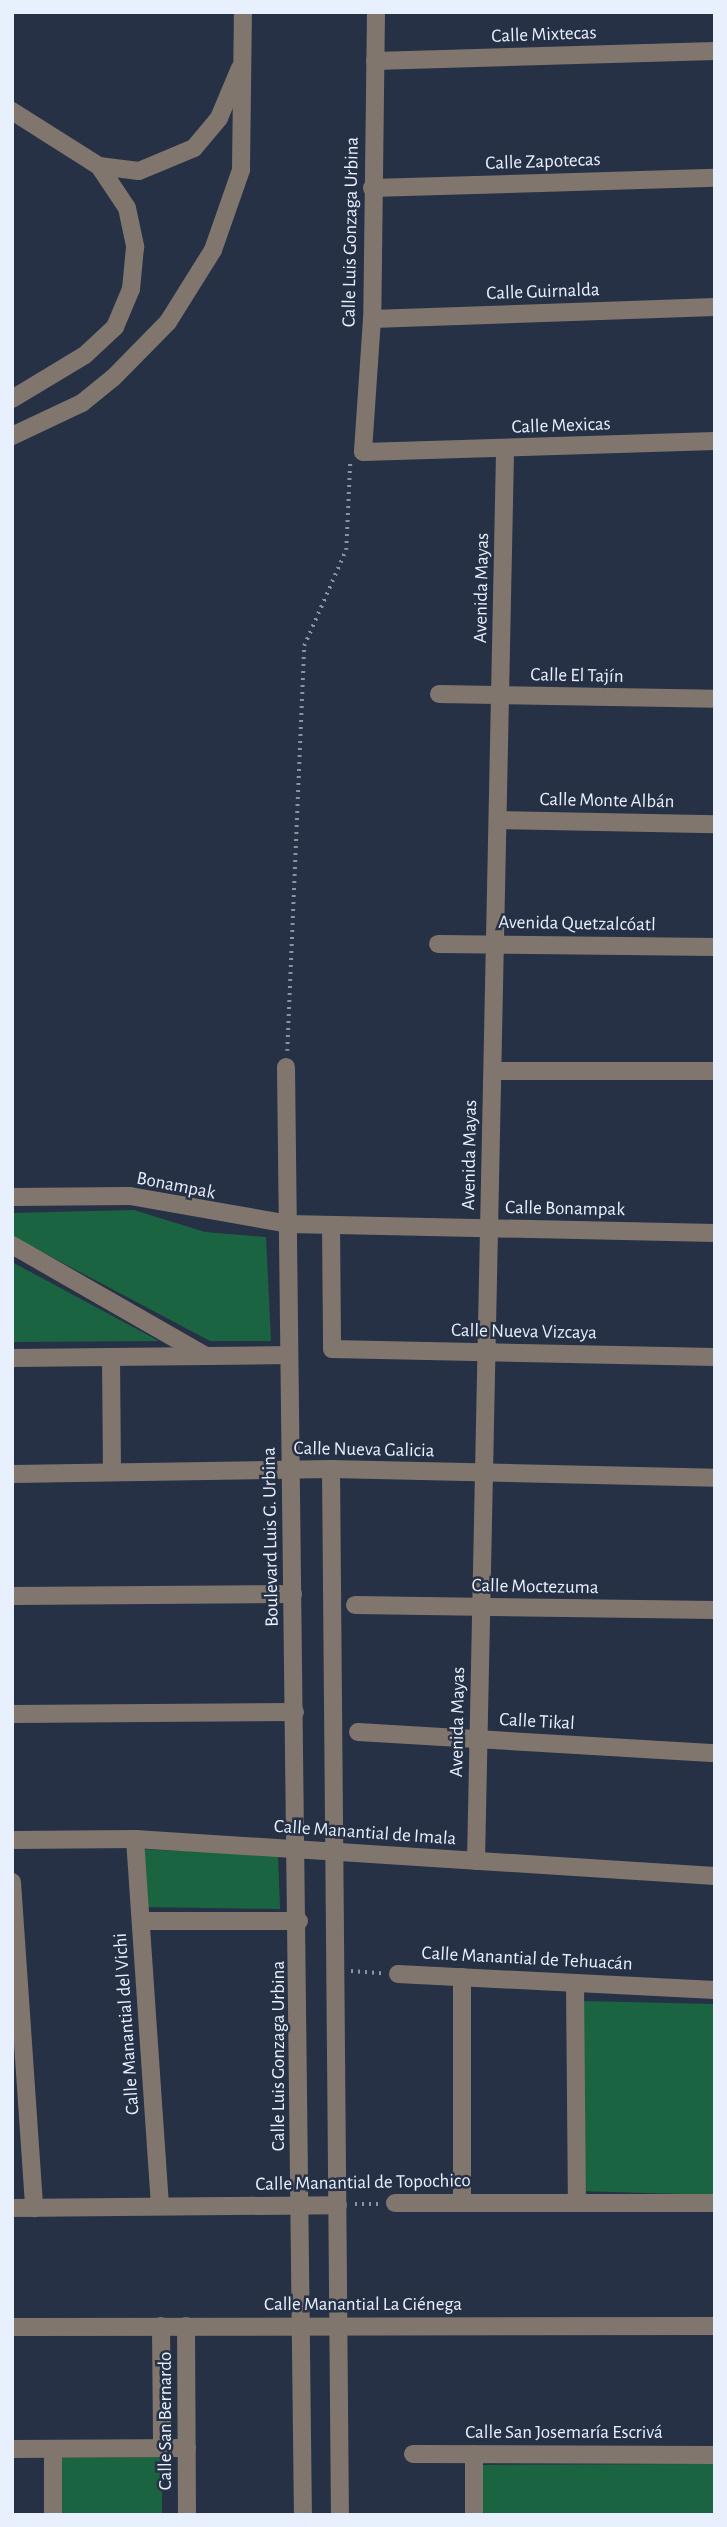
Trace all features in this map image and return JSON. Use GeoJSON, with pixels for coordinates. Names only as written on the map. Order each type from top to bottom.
{"type":"FeatureCollection","features":[{"type":"Feature","properties":{"kind":"street"},"geometry":{"type":"LineString","coordinates":[[12,436],[82,403],[113,378],[190,289],[213,250],[241,170],[243,12]]}},
{"type":"Feature","properties":{"kind":"street","name":"Calle Luis Gonzaga Urbina"},"geometry":{"type":"LineString","coordinates":[[363,452],[372,319],[376,12]]}},
{"type":"Feature","properties":{"kind":"street","name":"Calle Mixtecas"},"geometry":{"type":"LineString","coordinates":[[375,61],[715,51]]}},
{"type":"Feature","properties":{"kind":"street"},"geometry":{"type":"LineString","coordinates":[[12,111],[99,166],[139,171],[194,148],[219,118],[243,62]]}},
{"type":"Feature","properties":{"kind":"street"},"geometry":{"type":"LineString","coordinates":[[12,399],[85,355],[125,307],[133,226],[99,166]]}},
{"type":"Feature","properties":{"kind":"street","name":"Calle Zapotecas"},"geometry":{"type":"LineString","coordinates":[[372,188],[715,178]]}},
{"type":"Feature","properties":{"kind":"street","name":"Calle Guirnalda"},"geometry":{"type":"LineString","coordinates":[[372,319],[715,307]]}},
{"type":"Feature","properties":{"kind":"street","name":"Calle Mexicas"},"geometry":{"type":"LineString","coordinates":[[363,452],[715,441]]}},
{"type":"Feature","properties":{"kind":"street","name":"Avenida Mayas"},"geometry":{"type":"LineString","coordinates":[[477,1861],[505,449]]}},
{"type":"Feature","properties":{"kind":"street","name":"Calle El Tajín"},"geometry":{"type":"LineString","coordinates":[[439,694],[715,699]]}},
{"type":"Feature","properties":{"kind":"street","name":"Calle Monte Albán"},"geometry":{"type":"LineString","coordinates":[[498,820],[715,824]]}},
{"type":"Feature","properties":{"kind":"street","name":"Avenida Quetzalcóatl"},"geometry":{"type":"LineString","coordinates":[[438,944],[715,947]]}},
{"type":"Feature","properties":{"kind":"street","name":"Boulevard Luis G. Urbina"},"geometry":{"type":"LineString","coordinates":[[286,1067],[290,1469],[299,1850]]}},
{"type":"Feature","properties":{"kind":"street"},"geometry":{"type":"LineString","coordinates":[[493,1071],[715,1071]]}},
{"type":"Feature","properties":{"kind":"street","name":"Bonampak"},"geometry":{"type":"LineString","coordinates":[[12,1197],[130,1196],[289,1224]]}},
{"type":"Feature","properties":{"kind":"street","name":"Calle Bonampak"},"geometry":{"type":"LineString","coordinates":[[289,1224],[715,1233]]}},
{"type":"Feature","properties":{"kind":"street","name":"Calle Nueva Vizcaya"},"geometry":{"type":"LineString","coordinates":[[331,1225],[332,1349],[715,1357]]}},
{"type":"Feature","properties":{"kind":"street"},"geometry":{"type":"LineString","coordinates":[[12,1245],[206,1356]]}},
{"type":"Feature","properties":{"kind":"street"},"geometry":{"type":"LineString","coordinates":[[12,1358],[289,1355]]}},
{"type":"Feature","properties":{"kind":"street"},"geometry":{"type":"LineString","coordinates":[[111,1357],[112,1472]]}},
{"type":"Feature","properties":{"kind":"street"},"geometry":{"type":"LineString","coordinates":[[331,1469],[337,1852],[340,2515]]}},
{"type":"Feature","properties":{"kind":"street","name":"Calle Nueva Galicia"},"geometry":{"type":"LineString","coordinates":[[12,1474],[331,1469],[715,1478]]}},
{"type":"Feature","properties":{"kind":"street"},"geometry":{"type":"LineString","coordinates":[[12,1596],[293,1594]]}},
{"type":"Feature","properties":{"kind":"street","name":"Calle Moctezuma"},"geometry":{"type":"LineString","coordinates":[[355,1605],[715,1610]]}},
{"type":"Feature","properties":{"kind":"street"},"geometry":{"type":"LineString","coordinates":[[12,1714],[295,1712]]}},
{"type":"Feature","properties":{"kind":"street","name":"Calle Tikal"},"geometry":{"type":"LineString","coordinates":[[358,1732],[715,1753]]}},
{"type":"Feature","properties":{"kind":"street","name":"Calle Manantial de Imala"},"geometry":{"type":"LineString","coordinates":[[12,1840],[135,1839],[715,1877]]}},
{"type":"Feature","properties":{"kind":"street","name":"Calle Manantial del Vichi"},"geometry":{"type":"LineString","coordinates":[[135,1839],[160,2206]]}},
{"type":"Feature","properties":{"kind":"street","name":"Calle Luis Gonzaga Urbina"},"geometry":{"type":"LineString","coordinates":[[299,1850],[303,2515]]}},
{"type":"Feature","properties":{"kind":"street"},"geometry":{"type":"LineString","coordinates":[[12,1882],[34,2207]]}},
{"type":"Feature","properties":{"kind":"street"},"geometry":{"type":"LineString","coordinates":[[141,1921],[299,1921]]}},
{"type":"Feature","properties":{"kind":"street","name":"Calle Manantial de Tehuacán"},"geometry":{"type":"LineString","coordinates":[[398,1974],[715,1990]]}},
{"type":"Feature","properties":{"kind":"street"},"geometry":{"type":"LineString","coordinates":[[462,1977],[462,2203]]}},
{"type":"Feature","properties":{"kind":"street"},"geometry":{"type":"LineString","coordinates":[[575,1983],[577,2203]]}},
{"type":"Feature","properties":{"kind":"street","name":"Calle Manantial de Topochico"},"geometry":{"type":"LineString","coordinates":[[395,2203],[715,2203]]}},
{"type":"Feature","properties":{"kind":"street","name":"Calle Manantial de Topochico"},"geometry":{"type":"LineString","coordinates":[[12,2208],[338,2204]]}},
{"type":"Feature","properties":{"kind":"street","name":"Calle San Bernardo"},"geometry":{"type":"LineString","coordinates":[[161,2326],[162,2448]]}},
{"type":"Feature","properties":{"kind":"street","name":"Calle San Bernardo"},"geometry":{"type":"LineString","coordinates":[[186,2326],[187,2515]]}},
{"type":"Feature","properties":{"kind":"street","name":"Calle Manantial La Ciénega"},"geometry":{"type":"LineString","coordinates":[[12,2327],[715,2326]]}},
{"type":"Feature","properties":{"kind":"street"},"geometry":{"type":"LineString","coordinates":[[12,2449],[187,2448]]}},
{"type":"Feature","properties":{"kind":"street"},"geometry":{"type":"LineString","coordinates":[[53,2449],[53,2515]]}},
{"type":"Feature","properties":{"kind":"street","name":"Calle San Josemaría Escrivá"},"geometry":{"type":"LineString","coordinates":[[413,2454],[715,2455]]}},
{"type":"Feature","properties":{"kind":"street"},"geometry":{"type":"LineString","coordinates":[[474,2454],[474,2515]]}},
{"type":"Feature","properties":{"kind":"path"},"geometry":{"type":"LineString","coordinates":[[286,1067],[304,646],[346,550],[350,459],[363,452]]}},
{"type":"Feature","properties":{"kind":"path","name":"Calle Manantial de Tehuacán"},"geometry":{"type":"LineString","coordinates":[[337,1970],[398,1974]]}},
{"type":"Feature","properties":{"kind":"path","name":"Calle Manantial de Topochico"},"geometry":{"type":"LineString","coordinates":[[338,2204],[395,2203]]}},
{"type":"Feature","properties":{"kind":"green space"},"geometry":{"type":"Polygon","coordinates":[[[134,1210],[205,1232],[266,1237],[271,1341],[210,1341],[12,1236],[12,1213],[134,1210]]]}},
{"type":"Feature","properties":{"kind":"green space"},"geometry":{"type":"Polygon","coordinates":[[[12,1262],[159,1341],[12,1342],[12,1262]]]}},
{"type":"Feature","properties":{"kind":"green space"},"geometry":{"type":"Polygon","coordinates":[[[138,1849],[278,1855],[280,1909],[143,1907],[138,1849]]]}},
{"type":"Feature","properties":{"kind":"green space"},"geometry":{"type":"Polygon","coordinates":[[[582,2001],[715,2004],[715,2195],[578,2191],[582,2001]]]}},
{"type":"Feature","properties":{"kind":"green space"},"geometry":{"type":"Polygon","coordinates":[[[162,2457],[162,2515],[59,2515],[59,2458],[162,2457]]]}},
{"type":"Feature","properties":{"kind":"green space"},"geometry":{"type":"Polygon","coordinates":[[[715,2464],[715,2515],[479,2515],[478,2465],[715,2464]]]}}]}
